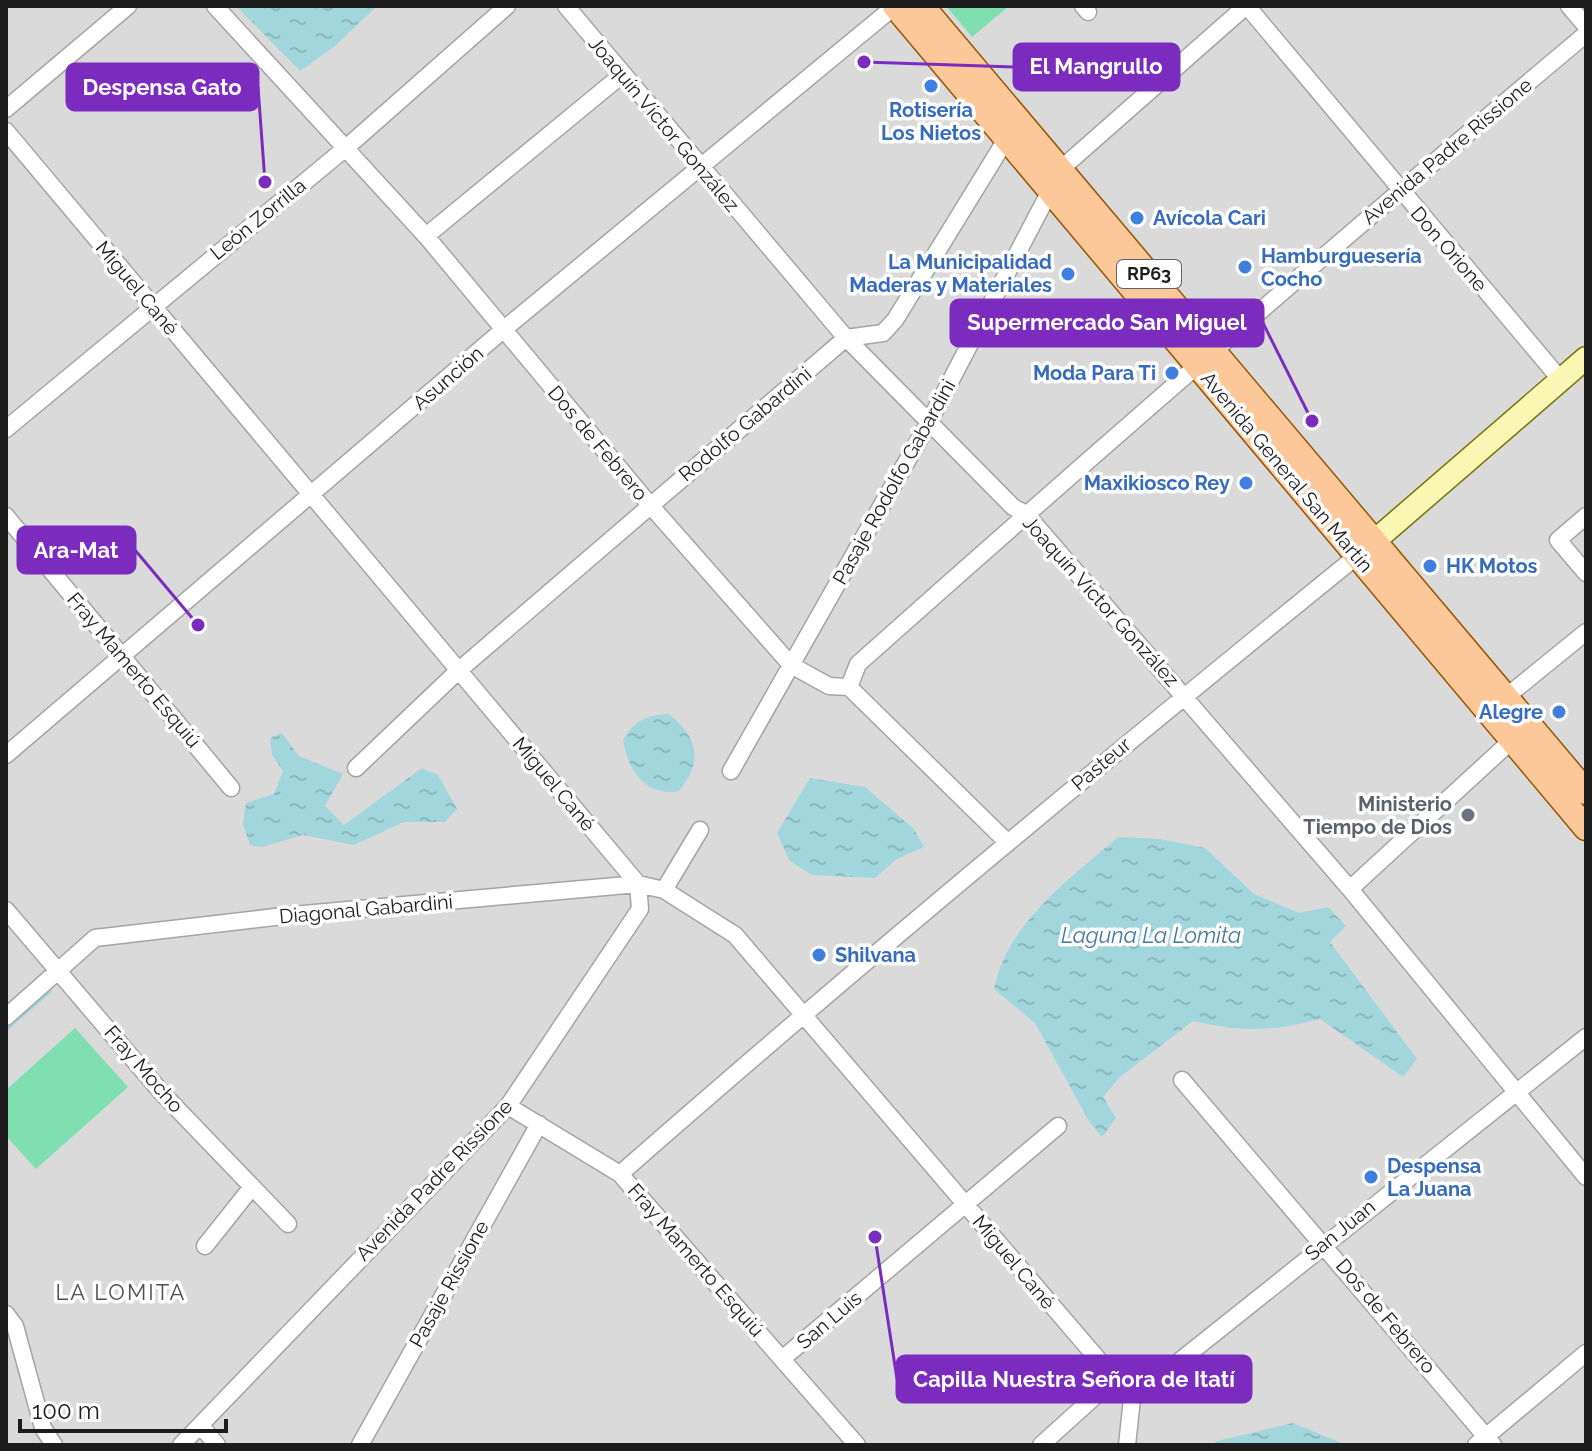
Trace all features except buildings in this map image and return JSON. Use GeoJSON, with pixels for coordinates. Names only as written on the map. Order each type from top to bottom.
{"type":"FeatureCollection","features":[{"type":"Feature","properties":{"kind":"main road","name":"Avenida General San Martín"},"geometry":{"type":"LineString","coordinates":[[895,6],[1016,129],[1062,168],[1206,359]]}},
{"type":"Feature","properties":{"kind":"main road","name":"Avenida General San Martín"},"geometry":{"type":"LineString","coordinates":[[922,6],[1016,129],[1053,192],[1206,359],[1366,549],[1506,697],[1586,792]]}},
{"type":"Feature","properties":{"kind":"main road","name":"Avenida General San Martín"},"geometry":{"type":"LineString","coordinates":[[1366,549],[1510,742],[1586,828]]}},
{"type":"Feature","properties":{"kind":"street"},"geometry":{"type":"LineString","coordinates":[[6,109],[128,6]]}},
{"type":"Feature","properties":{"kind":"street","name":"Dos de Febrero"},"geometry":{"type":"LineString","coordinates":[[215,6],[426,236],[650,505],[791,665],[829,686],[849,687],[1008,843]]}},
{"type":"Feature","properties":{"kind":"street","name":"León Zorrilla"},"geometry":{"type":"LineString","coordinates":[[6,429],[347,147],[507,6]]}},
{"type":"Feature","properties":{"kind":"street","name":"Joaquín Víctor González"},"geometry":{"type":"LineString","coordinates":[[566,6],[846,338],[928,424],[1013,507],[1026,514],[1184,694],[1350,889],[1586,1177]]}},
{"type":"Feature","properties":{"kind":"street","name":"Asunción"},"geometry":{"type":"LineString","coordinates":[[6,755],[313,496],[503,330],[895,6]]}},
{"type":"Feature","properties":{"kind":"street"},"geometry":{"type":"LineString","coordinates":[[1053,192],[1062,168],[1246,6]]}},
{"type":"Feature","properties":{"kind":"street","name":"Don Orione"},"geometry":{"type":"LineString","coordinates":[[1246,6],[1560,379]]}},
{"type":"Feature","properties":{"kind":"street"},"geometry":{"type":"LineString","coordinates":[[1569,6],[1586,26]]}},
{"type":"Feature","properties":{"kind":"street","name":"Avenida Padre Rissione"},"geometry":{"type":"LineString","coordinates":[[849,687],[858,664],[1026,514],[1399,191],[1586,34]]}},
{"type":"Feature","properties":{"kind":"street"},"geometry":{"type":"LineString","coordinates":[[426,236],[623,74]]}},
{"type":"Feature","properties":{"kind":"street"},"geometry":{"type":"LineString","coordinates":[[846,338],[883,333],[895,320],[1016,129]]}},
{"type":"Feature","properties":{"kind":"street","name":"Miguel Cané"},"geometry":{"type":"LineString","coordinates":[[6,131],[638,884],[664,890],[735,935],[1132,1399]]}},
{"type":"Feature","properties":{"kind":"street","name":"Pasaje Rodolfo Gabardini"},"geometry":{"type":"LineString","coordinates":[[731,771],[928,424],[1053,192]]}},
{"type":"Feature","properties":{"kind":"street","name":"Rodolfo Gabardini"},"geometry":{"type":"LineString","coordinates":[[356,768],[458,671],[846,338]]}},
{"type":"Feature","properties":{"kind":"street","name":"Pasteur"},"geometry":{"type":"LineString","coordinates":[[620,1174],[804,1012],[1184,694],[1366,549],[1586,358]]}},
{"type":"Feature","properties":{"kind":"street","name":"Fray Mamerto Esquiú"},"geometry":{"type":"LineString","coordinates":[[6,516],[231,788]]}},
{"type":"Feature","properties":{"kind":"street"},"geometry":{"type":"LineString","coordinates":[[1586,516],[1558,540],[1586,573]]}},
{"type":"Feature","properties":{"kind":"street"},"geometry":{"type":"LineString","coordinates":[[1350,889],[1510,742],[1506,697],[1586,632]]}},
{"type":"Feature","properties":{"kind":"street"},"geometry":{"type":"LineString","coordinates":[[664,890],[700,830]]}},
{"type":"Feature","properties":{"kind":"street","name":"Avenida Padre Rissione"},"geometry":{"type":"LineString","coordinates":[[181,1445],[508,1106],[640,909],[638,884]]}},
{"type":"Feature","properties":{"kind":"street","name":"Diagonal Gabardini"},"geometry":{"type":"LineString","coordinates":[[59,971],[95,938],[292,915],[638,884]]}},
{"type":"Feature","properties":{"kind":"street","name":"Fray Mocho"},"geometry":{"type":"LineString","coordinates":[[6,910],[162,1093],[288,1224]]}},
{"type":"Feature","properties":{"kind":"street"},"geometry":{"type":"LineString","coordinates":[[6,1017],[59,971]]}},
{"type":"Feature","properties":{"kind":"street","name":"San Juan"},"geometry":{"type":"LineString","coordinates":[[1132,1399],[1586,1037]]}},
{"type":"Feature","properties":{"kind":"street","name":"Dos de Febrero"},"geometry":{"type":"LineString","coordinates":[[1182,1080],[1324,1243],[1485,1442]]}},
{"type":"Feature","properties":{"kind":"street","name":"Fray Mamerto Esquiú"},"geometry":{"type":"LineString","coordinates":[[508,1106],[620,1174],[857,1445]]}},
{"type":"Feature","properties":{"kind":"street","name":"Pasaje Rissione"},"geometry":{"type":"LineString","coordinates":[[360,1445],[539,1124]]}},
{"type":"Feature","properties":{"kind":"street","name":"San Luis"},"geometry":{"type":"LineString","coordinates":[[782,1359],[1058,1126]]}},
{"type":"Feature","properties":{"kind":"street"},"geometry":{"type":"LineString","coordinates":[[205,1246],[252,1187]]}},
{"type":"Feature","properties":{"kind":"street"},"geometry":{"type":"LineString","coordinates":[[6,1314],[15,1326],[43,1428],[54,1445]]}},
{"type":"Feature","properties":{"kind":"street"},"geometry":{"type":"LineString","coordinates":[[1485,1442],[1586,1353]]}},
{"type":"Feature","properties":{"kind":"street"},"geometry":{"type":"LineString","coordinates":[[1041,1445],[1113,1380]]}},
{"type":"Feature","properties":{"kind":"street"},"geometry":{"type":"LineString","coordinates":[[1127,1445],[1132,1399]]}},
{"type":"Feature","properties":{"kind":"street"},"geometry":{"type":"LineString","coordinates":[[201,1426],[217,1445]]}},
{"type":"Feature","properties":{"kind":"shaded area"},"geometry":{"type":"Polygon","coordinates":[[[6,6],[1586,6],[1586,1445],[6,1445],[6,6]]]}},
{"type":"Feature","properties":{"kind":"green space"},"geometry":{"type":"Polygon","coordinates":[[[946,6],[1009,6],[972,37],[946,6]]]}},
{"type":"Feature","properties":{"kind":"green space"},"geometry":{"type":"Polygon","coordinates":[[[75,1028],[128,1087],[36,1169],[6,1136],[6,1090],[75,1028]]]}},
{"type":"Feature","properties":{"kind":"water"},"geometry":{"type":"Polygon","coordinates":[[[236,6],[377,6],[334,47],[300,71],[236,6]]]}},
{"type":"Feature","properties":{"kind":"water"},"geometry":{"type":"Polygon","coordinates":[[[669,714],[692,741],[694,759],[687,780],[679,791],[667,792],[657,790],[640,779],[629,761],[623,740],[642,720],[669,714]]]}},
{"type":"Feature","properties":{"kind":"water"},"geometry":{"type":"Polygon","coordinates":[[[282,733],[299,756],[343,774],[325,806],[344,825],[422,768],[438,775],[457,809],[445,822],[404,822],[354,845],[303,835],[262,847],[250,845],[243,824],[246,803],[274,794],[283,771],[272,755],[270,738],[282,733]]]}},
{"type":"Feature","properties":{"kind":"water"},"geometry":{"type":"Polygon","coordinates":[[[810,778],[865,787],[914,829],[924,847],[897,859],[875,878],[811,875],[789,860],[777,833],[810,778]]]}},
{"type":"Feature","properties":{"kind":"water","name":"Laguna La Lomita"},"geometry":{"type":"Polygon","coordinates":[[[1118,837],[1160,839],[1205,848],[1254,894],[1299,913],[1328,907],[1346,926],[1330,942],[1417,1059],[1403,1077],[1320,1019],[1257,1029],[1193,1021],[1120,1077],[1103,1097],[1116,1118],[1102,1137],[1090,1123],[1035,1023],[994,989],[1001,965],[1026,923],[1061,886],[1118,837]]]}},
{"type":"Feature","properties":{"kind":"water"},"geometry":{"type":"Polygon","coordinates":[[[1293,1423],[1347,1445],[1211,1445],[1217,1441],[1293,1423]]]}},
{"type":"Feature","properties":{"kind":"waterway"},"geometry":{"type":"LineString","coordinates":[[6,1029],[50,991]]}},
{"type":"Feature","properties":{"kind":"place","name":"El Mangrullo"},"geometry":{"type":"Point","coordinates":[864,62]}},
{"type":"Feature","properties":{"kind":"place","name":"Rotisería Los Nietos"},"geometry":{"type":"Point","coordinates":[931,86]}},
{"type":"Feature","properties":{"kind":"place","name":"Despensa Gato"},"geometry":{"type":"Point","coordinates":[265,182]}},
{"type":"Feature","properties":{"kind":"place","name":"Avícola Cari"},"geometry":{"type":"Point","coordinates":[1137,218]}},
{"type":"Feature","properties":{"kind":"place","name":"Hamburguesería Cocho"},"geometry":{"type":"Point","coordinates":[1245,267]}},
{"type":"Feature","properties":{"kind":"place","name":"La Municipalidad Maderas y Materiales"},"geometry":{"type":"Point","coordinates":[1068,274]}},
{"type":"Feature","properties":{"kind":"place","name":"Moda Para Ti"},"geometry":{"type":"Point","coordinates":[1172,373]}},
{"type":"Feature","properties":{"kind":"place","name":"Supermercado San Miguel"},"geometry":{"type":"Point","coordinates":[1312,421]}},
{"type":"Feature","properties":{"kind":"place","name":"Maxikiosco Rey"},"geometry":{"type":"Point","coordinates":[1246,483]}},
{"type":"Feature","properties":{"kind":"place","name":"HK Motos"},"geometry":{"type":"Point","coordinates":[1430,566]}},
{"type":"Feature","properties":{"kind":"place","name":"Ara-Mat"},"geometry":{"type":"Point","coordinates":[198,625]}},
{"type":"Feature","properties":{"kind":"place","name":"Alegre"},"geometry":{"type":"Point","coordinates":[1559,712]}},
{"type":"Feature","properties":{"kind":"place","name":"Ministerio Tiempo de Dios"},"geometry":{"type":"Point","coordinates":[1468,815]}},
{"type":"Feature","properties":{"kind":"place","name":"Shilvana"},"geometry":{"type":"Point","coordinates":[819,955]}},
{"type":"Feature","properties":{"kind":"place","name":"Despensa La Juana"},"geometry":{"type":"Point","coordinates":[1371,1177]}},
{"type":"Feature","properties":{"kind":"place","name":"Capilla Nuestra Señora de Itatí"},"geometry":{"type":"Point","coordinates":[875,1237]}},
{"type":"Feature","properties":{"kind":"district","name":"LA LOMITA"},"geometry":{"type":"Point","coordinates":[121,1292]}}]}
